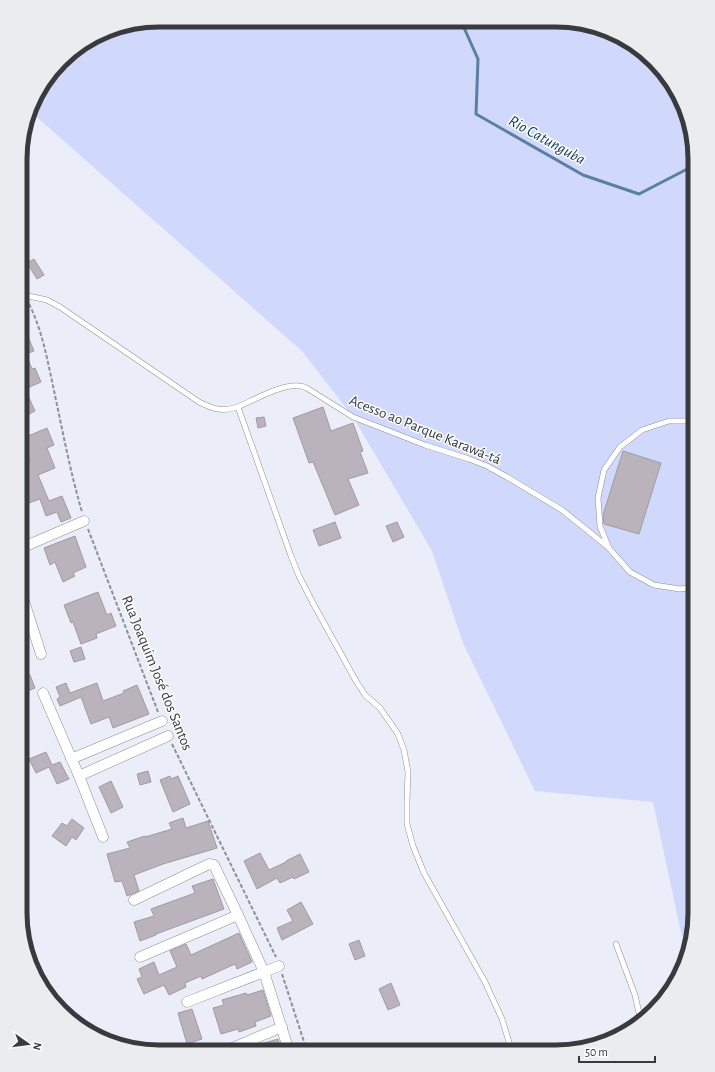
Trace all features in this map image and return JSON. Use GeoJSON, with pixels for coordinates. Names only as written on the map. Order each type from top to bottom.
{"type":"FeatureCollection","features":[{"type":"Feature","properties":{"kind":"street"},"geometry":{"type":"LineString","coordinates":[[27,545],[84,521]]}},
{"type":"Feature","properties":{"kind":"street"},"geometry":{"type":"LineString","coordinates":[[27,613],[41,654]]}},
{"type":"Feature","properties":{"kind":"street"},"geometry":{"type":"LineString","coordinates":[[43,693],[104,837]]}},
{"type":"Feature","properties":{"kind":"street"},"geometry":{"type":"LineString","coordinates":[[71,759],[162,721]]}},
{"type":"Feature","properties":{"kind":"street"},"geometry":{"type":"LineString","coordinates":[[79,776],[168,736]]}},
{"type":"Feature","properties":{"kind":"street"},"geometry":{"type":"LineString","coordinates":[[134,900],[212,864],[238,915],[264,972],[287,1045]]}},
{"type":"Feature","properties":{"kind":"street"},"geometry":{"type":"LineString","coordinates":[[140,957],[238,915]]}},
{"type":"Feature","properties":{"kind":"street"},"geometry":{"type":"LineString","coordinates":[[187,1002],[279,966]]}},
{"type":"Feature","properties":{"kind":"street"},"geometry":{"type":"LineString","coordinates":[[239,1045],[282,1027]]}},
{"type":"Feature","properties":{"kind":"lane","name":"Acesso ao Parque Karawá-tá"},"geometry":{"type":"LineString","coordinates":[[27,295],[47,300],[60,307],[199,402],[211,408],[231,410],[283,387],[304,387],[353,417],[425,446],[487,466],[562,510],[608,547],[630,572],[654,585],[680,589],[688,588]]}},
{"type":"Feature","properties":{"kind":"lane"},"geometry":{"type":"LineString","coordinates":[[238,408],[291,556],[314,605],[365,695],[380,708],[398,734],[404,750],[408,772],[406,801],[407,824],[413,846],[424,873],[485,982],[502,1019],[510,1045]]}},
{"type":"Feature","properties":{"kind":"lane"},"geometry":{"type":"LineString","coordinates":[[608,547],[600,526],[598,498],[604,470],[620,447],[642,430],[669,421],[688,421]]}},
{"type":"Feature","properties":{"kind":"lane"},"geometry":{"type":"LineString","coordinates":[[616,944],[635,995],[640,1014]]}},
{"type":"Feature","properties":{"kind":"path","name":"Rua Joaquim José dos Santos"},"geometry":{"type":"LineString","coordinates":[[27,300],[34,314],[44,344],[84,521],[162,721]]}},
{"type":"Feature","properties":{"kind":"path","name":"Rua Joaquim José dos Santos"},"geometry":{"type":"LineString","coordinates":[[168,736],[265,934],[279,966],[305,1045]]}},
{"type":"Feature","properties":{"kind":"shaded area"},"geometry":{"type":"Polygon","coordinates":[[[159,27],[556,27],[573,28],[606,37],[636,54],[661,79],[678,109],[687,142],[688,159],[688,921],[684,945],[653,802],[535,791],[463,643],[432,551],[353,417],[302,351],[35,116],[41,101],[54,79],[72,60],[86,49],[109,37],[125,32],[142,28],[159,27]]]}},
{"type":"Feature","properties":{"kind":"building"},"geometry":{"type":"Polygon","coordinates":[[[34,259],[44,275],[37,279],[27,263],[34,259]]]}},
{"type":"Feature","properties":{"kind":"building"},"geometry":{"type":"Polygon","coordinates":[[[27,334],[34,351],[27,354],[27,334]]]}},
{"type":"Feature","properties":{"kind":"building"},"geometry":{"type":"Polygon","coordinates":[[[27,356],[32,369],[35,368],[41,382],[27,388],[27,356]]]}},
{"type":"Feature","properties":{"kind":"building"},"geometry":{"type":"Polygon","coordinates":[[[27,393],[35,411],[27,415],[27,393]]]}},
{"type":"Feature","properties":{"kind":"building"},"geometry":{"type":"Polygon","coordinates":[[[323,407],[331,431],[353,423],[363,451],[360,452],[368,473],[348,479],[359,505],[335,515],[313,462],[309,463],[293,418],[323,407]]]}},
{"type":"Feature","properties":{"kind":"building"},"geometry":{"type":"Polygon","coordinates":[[[264,417],[266,426],[258,428],[256,418],[264,417]]]}},
{"type":"Feature","properties":{"kind":"building"},"geometry":{"type":"Polygon","coordinates":[[[47,428],[54,445],[47,448],[55,468],[38,475],[49,501],[62,496],[71,518],[61,522],[57,512],[46,516],[40,499],[29,503],[27,499],[27,462],[30,461],[27,454],[27,436],[47,428]]]}},
{"type":"Feature","properties":{"kind":"building"},"geometry":{"type":"Polygon","coordinates":[[[623,451],[661,463],[639,534],[604,524],[603,515],[623,451]]]}},
{"type":"Feature","properties":{"kind":"building"},"geometry":{"type":"Polygon","coordinates":[[[335,522],[341,538],[319,546],[313,530],[335,522]]]}},
{"type":"Feature","properties":{"kind":"building"},"geometry":{"type":"Polygon","coordinates":[[[397,522],[404,537],[393,542],[386,526],[397,522]]]}},
{"type":"Feature","properties":{"kind":"building"},"geometry":{"type":"Polygon","coordinates":[[[75,536],[86,567],[73,573],[75,576],[63,582],[55,562],[50,565],[44,548],[75,536]]]}},
{"type":"Feature","properties":{"kind":"building"},"geometry":{"type":"Polygon","coordinates":[[[98,592],[107,615],[111,613],[116,626],[96,634],[97,638],[81,644],[73,622],[71,623],[64,605],[98,592]]]}},
{"type":"Feature","properties":{"kind":"building"},"geometry":{"type":"Polygon","coordinates":[[[81,647],[85,659],[74,662],[70,651],[81,647]]]}},
{"type":"Feature","properties":{"kind":"building"},"geometry":{"type":"Polygon","coordinates":[[[30,675],[35,688],[27,691],[27,676],[30,675]]]}},
{"type":"Feature","properties":{"kind":"building"},"geometry":{"type":"Polygon","coordinates":[[[66,683],[70,693],[97,683],[103,701],[124,693],[123,691],[137,685],[149,714],[113,728],[109,717],[91,724],[81,697],[60,706],[57,699],[60,697],[56,687],[66,683]]]}},
{"type":"Feature","properties":{"kind":"building"},"geometry":{"type":"Polygon","coordinates":[[[46,752],[52,765],[60,762],[69,779],[57,784],[49,767],[36,773],[29,759],[46,752]]]}},
{"type":"Feature","properties":{"kind":"building"},"geometry":{"type":"Polygon","coordinates":[[[148,771],[151,782],[140,785],[137,774],[148,771]]]}},
{"type":"Feature","properties":{"kind":"building"},"geometry":{"type":"Polygon","coordinates":[[[170,776],[171,779],[178,776],[190,804],[173,812],[160,780],[170,776]]]}},
{"type":"Feature","properties":{"kind":"building"},"geometry":{"type":"Polygon","coordinates":[[[111,781],[123,807],[111,813],[99,787],[111,781]]]}},
{"type":"Feature","properties":{"kind":"building"},"geometry":{"type":"Polygon","coordinates":[[[183,818],[186,828],[208,821],[217,848],[163,864],[134,875],[139,891],[127,896],[122,881],[115,882],[107,854],[130,848],[127,842],[172,829],[169,823],[183,818]]]}},
{"type":"Feature","properties":{"kind":"building"},"geometry":{"type":"Polygon","coordinates":[[[72,819],[84,828],[76,840],[72,837],[66,846],[52,836],[62,823],[67,826],[72,819]]]}},
{"type":"Feature","properties":{"kind":"building"},"geometry":{"type":"Polygon","coordinates":[[[260,853],[269,870],[300,854],[309,872],[294,879],[293,877],[280,883],[277,878],[257,889],[244,861],[260,853]]]}},
{"type":"Feature","properties":{"kind":"building"},"geometry":{"type":"Polygon","coordinates":[[[213,879],[224,909],[140,941],[134,922],[154,916],[151,909],[195,893],[192,886],[213,879]]]}},
{"type":"Feature","properties":{"kind":"building"},"geometry":{"type":"Polygon","coordinates":[[[301,902],[313,924],[282,940],[277,928],[293,921],[287,910],[301,902]]]}},
{"type":"Feature","properties":{"kind":"building"},"geometry":{"type":"Polygon","coordinates":[[[239,933],[252,962],[237,969],[235,964],[202,979],[201,976],[185,983],[186,987],[169,995],[164,985],[144,994],[137,979],[142,977],[139,969],[154,962],[159,975],[177,967],[170,951],[186,944],[191,955],[239,933]]]}},
{"type":"Feature","properties":{"kind":"building"},"geometry":{"type":"Polygon","coordinates":[[[359,940],[365,956],[355,960],[349,944],[359,940]]]}},
{"type":"Feature","properties":{"kind":"building"},"geometry":{"type":"Polygon","coordinates":[[[391,983],[400,1005],[388,1010],[379,989],[391,983]]]}},
{"type":"Feature","properties":{"kind":"building"},"geometry":{"type":"Polygon","coordinates":[[[263,990],[271,1016],[255,1022],[256,1026],[239,1032],[238,1029],[221,1034],[213,1008],[224,1005],[222,1000],[263,990]]]}},
{"type":"Feature","properties":{"kind":"building"},"geometry":{"type":"Polygon","coordinates":[[[192,1009],[202,1039],[187,1044],[178,1013],[192,1009]]]}},
{"type":"Feature","properties":{"kind":"building"},"geometry":{"type":"Polygon","coordinates":[[[278,1039],[280,1045],[256,1045],[278,1039]]]}},
{"type":"Feature","properties":{"kind":"waterway","name":"Rio Catunguba"},"geometry":{"type":"LineString","coordinates":[[464,27],[478,59],[476,114],[583,175],[639,194],[688,169]]}}]}
